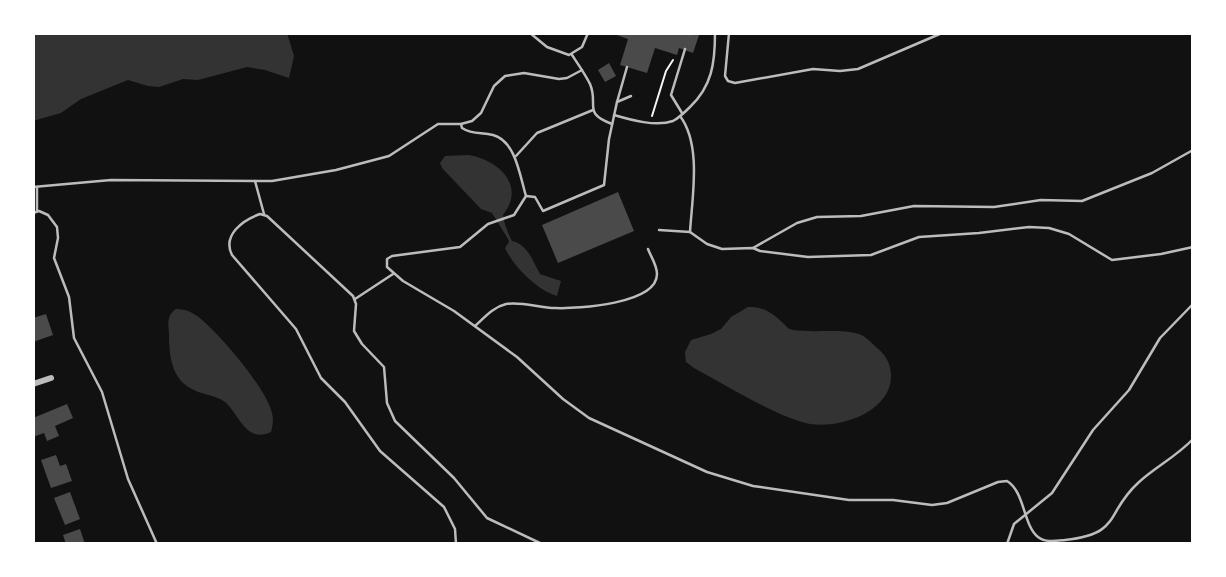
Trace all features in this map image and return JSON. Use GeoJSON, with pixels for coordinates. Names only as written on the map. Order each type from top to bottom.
{"type":"FeatureCollection","features":[{"type":"Feature","properties":{"kind":"street"},"geometry":{"type":"LineString","coordinates":[[33,384],[51,378]]}},
{"type":"Feature","properties":{"kind":"lane"},"geometry":{"type":"LineString","coordinates":[[530,33],[553,50],[572,55],[591,88],[593,110],[600,119],[612,124]]}},
{"type":"Feature","properties":{"kind":"lane"},"geometry":{"type":"LineString","coordinates":[[572,55],[582,47],[588,33]]}},
{"type":"Feature","properties":{"kind":"lane"},"geometry":{"type":"LineString","coordinates":[[614,115],[650,122],[671,121],[681,115],[698,98],[710,80],[715,60],[715,33]]}},
{"type":"Feature","properties":{"kind":"lane"},"geometry":{"type":"LineString","coordinates":[[729,33],[725,75],[728,81],[735,83],[806,70],[858,69],[942,33]]}},
{"type":"Feature","properties":{"kind":"lane"},"geometry":{"type":"LineString","coordinates":[[685,49],[671,95],[688,127],[694,162],[690,232]]}},
{"type":"Feature","properties":{"kind":"lane"},"geometry":{"type":"LineString","coordinates":[[526,195],[535,197],[542,211],[604,185],[612,124],[627,67]]}},
{"type":"Feature","properties":{"kind":"lane"},"geometry":{"type":"LineString","coordinates":[[157,544],[128,479],[104,398],[75,338],[69,297],[54,258],[57,227],[51,217],[35,212],[35,187],[111,180],[255,181],[304,177],[374,162],[396,152],[438,124],[472,121],[479,116],[494,86],[505,76],[524,73],[559,79],[582,70]]}},
{"type":"Feature","properties":{"kind":"lane"},"geometry":{"type":"LineString","coordinates":[[617,102],[631,96]]}},
{"type":"Feature","properties":{"kind":"lane"},"geometry":{"type":"LineString","coordinates":[[516,157],[537,133],[593,110]]}},
{"type":"Feature","properties":{"kind":"lane"},"geometry":{"type":"LineString","coordinates":[[460,124],[464,130],[474,134],[496,136],[516,157],[526,195],[514,215],[488,224],[456,248],[389,257],[387,267],[393,274],[475,326],[526,363],[563,399],[589,418],[689,464],[749,486],[849,500],[893,500],[932,505],[947,503],[1004,481],[1014,487],[1035,533],[1044,540],[1070,540],[1098,532],[1112,521],[1138,482],[1171,460],[1193,439]]}},
{"type":"Feature","properties":{"kind":"lane"},"geometry":{"type":"LineString","coordinates":[[753,248],[797,223],[817,217],[861,216],[914,206],[995,208],[1041,201],[1082,201],[1146,176],[1193,150]]}},
{"type":"Feature","properties":{"kind":"lane"},"geometry":{"type":"LineString","coordinates":[[255,181],[264,214],[355,299],[354,331],[384,367],[387,403],[395,421],[454,478],[488,518],[542,544]]}},
{"type":"Feature","properties":{"kind":"lane"},"geometry":{"type":"LineString","coordinates":[[264,214],[252,217],[234,232],[229,240],[230,251],[296,329],[321,378],[341,398],[374,443],[392,463],[444,507],[454,525],[456,544]]}},
{"type":"Feature","properties":{"kind":"lane"},"geometry":{"type":"LineString","coordinates":[[659,230],[690,232],[707,244],[722,249],[753,248],[808,257],[867,256],[919,237],[987,233],[1029,227],[1049,228],[1069,234],[1112,260],[1193,247]]}},
{"type":"Feature","properties":{"kind":"lane"},"geometry":{"type":"LineString","coordinates":[[475,326],[493,310],[508,304],[567,308],[639,296],[650,290],[657,277],[656,267],[648,249]]}},
{"type":"Feature","properties":{"kind":"lane"},"geometry":{"type":"LineString","coordinates":[[355,299],[393,274]]}},
{"type":"Feature","properties":{"kind":"lane"},"geometry":{"type":"LineString","coordinates":[[1007,544],[1012,528],[1052,493],[1093,430],[1129,390],[1160,338],[1193,304]]}},
{"type":"Feature","properties":{"kind":"path"},"geometry":{"type":"LineString","coordinates":[[650,122],[666,71],[676,56]]}},
{"type":"Feature","properties":{"kind":"shaded area"},"geometry":{"type":"Polygon","coordinates":[[[33,33],[287,33],[294,56],[289,78],[247,67],[198,80],[183,79],[159,87],[128,80],[81,99],[61,113],[33,121],[33,33]]]}},
{"type":"Feature","properties":{"kind":"shaded area"},"geometry":{"type":"Polygon","coordinates":[[[468,155],[489,162],[505,175],[512,194],[510,204],[503,215],[508,232],[512,241],[522,246],[529,254],[540,274],[561,281],[557,296],[542,289],[520,270],[505,248],[508,239],[492,213],[481,209],[440,163],[445,156],[468,155]]]}},
{"type":"Feature","properties":{"kind":"shaded area"},"geometry":{"type":"Polygon","coordinates":[[[748,307],[766,310],[789,329],[843,331],[863,336],[882,352],[890,366],[889,387],[884,398],[863,415],[850,420],[836,424],[810,424],[767,408],[686,362],[685,352],[691,340],[721,329],[731,317],[748,307]]]}},
{"type":"Feature","properties":{"kind":"shaded area"},"geometry":{"type":"Polygon","coordinates":[[[176,309],[190,312],[201,319],[241,362],[267,400],[273,416],[271,432],[262,435],[249,431],[225,402],[194,390],[180,380],[173,366],[169,341],[169,320],[176,309]]]}},
{"type":"Feature","properties":{"kind":"building"},"geometry":{"type":"Polygon","coordinates":[[[611,33],[699,35],[693,53],[679,48],[677,55],[655,48],[647,73],[620,65],[628,39],[611,33]]]}},
{"type":"Feature","properties":{"kind":"building"},"geometry":{"type":"Polygon","coordinates":[[[609,63],[616,76],[605,82],[598,70],[609,63]]]}},
{"type":"Feature","properties":{"kind":"building"},"geometry":{"type":"Polygon","coordinates":[[[618,192],[634,231],[558,263],[542,225],[618,192]]]}},
{"type":"Feature","properties":{"kind":"building"},"geometry":{"type":"Polygon","coordinates":[[[46,314],[53,335],[33,342],[33,318],[46,314]]]}},
{"type":"Feature","properties":{"kind":"building"},"geometry":{"type":"Polygon","coordinates":[[[67,404],[73,418],[55,426],[59,436],[47,441],[44,433],[33,437],[33,418],[67,404]]]}},
{"type":"Feature","properties":{"kind":"building"},"geometry":{"type":"Polygon","coordinates":[[[56,455],[60,466],[66,464],[72,481],[51,488],[41,460],[56,455]]]}},
{"type":"Feature","properties":{"kind":"building"},"geometry":{"type":"Polygon","coordinates":[[[70,492],[80,519],[65,525],[54,498],[70,492]]]}},
{"type":"Feature","properties":{"kind":"building"},"geometry":{"type":"Polygon","coordinates":[[[80,529],[85,544],[66,544],[63,535],[80,529]]]}}]}
